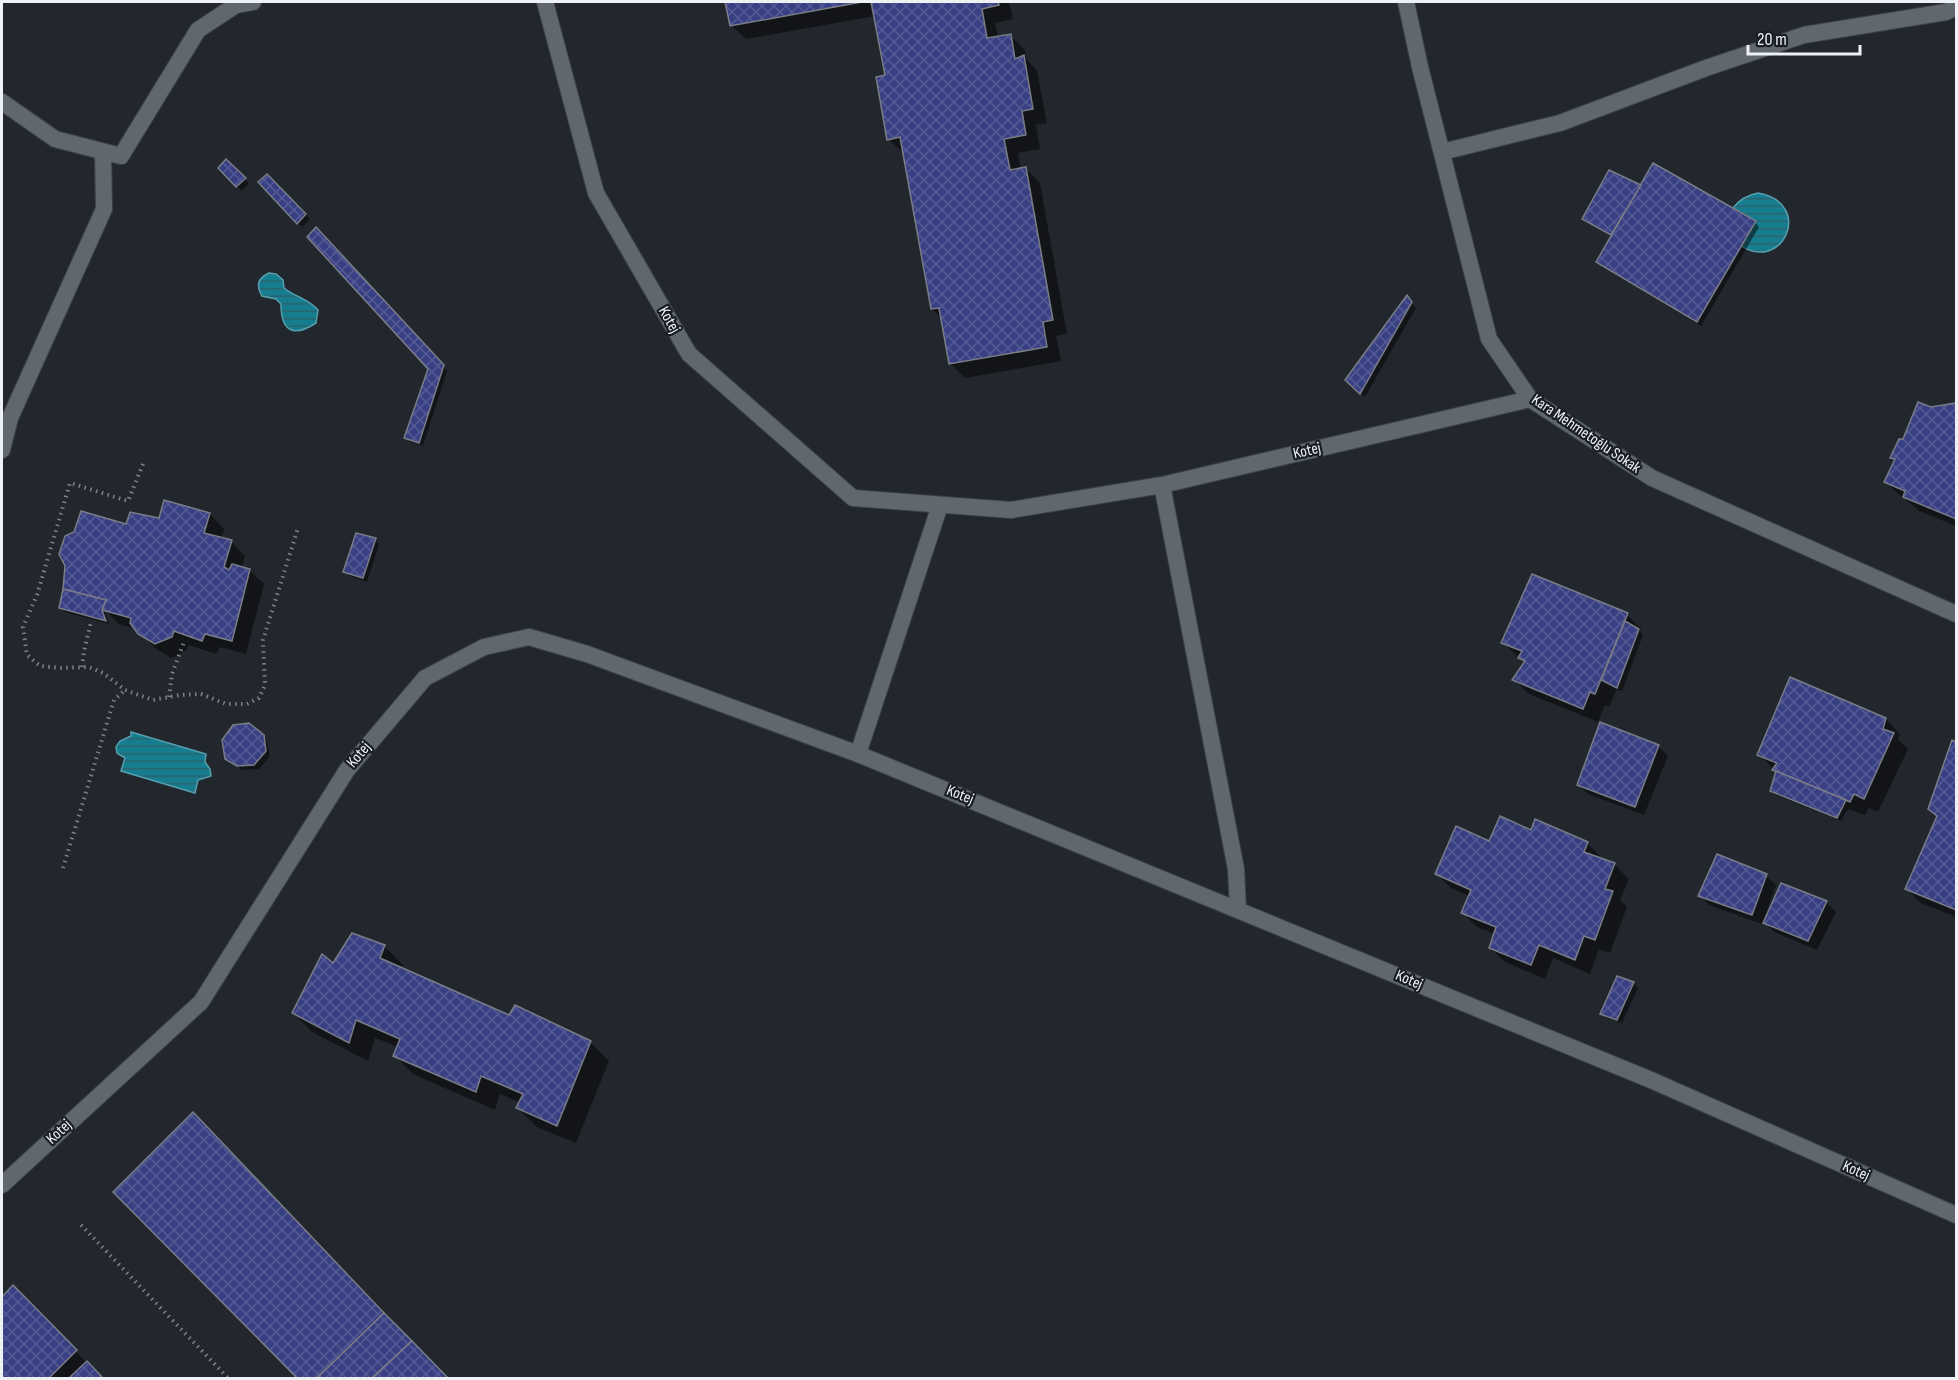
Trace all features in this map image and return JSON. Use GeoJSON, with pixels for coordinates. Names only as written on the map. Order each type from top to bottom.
{"type":"FeatureCollection","features":[{"type":"Feature","properties":{"kind":"street"},"geometry":{"type":"LineString","coordinates":[[2,102],[55,139],[121,156],[198,30],[236,4],[253,2]]}},
{"type":"Feature","properties":{"kind":"street","name":"Kotej"},"geometry":{"type":"LineString","coordinates":[[545,2],[596,193],[689,354],[853,498],[1011,510],[1162,485],[1530,399]]}},
{"type":"Feature","properties":{"kind":"street","name":"Kara Mehmetoğlu Sokak"},"geometry":{"type":"LineString","coordinates":[[1406,2],[1420,67],[1489,339],[1530,399],[1652,478],[1956,614]]}},
{"type":"Feature","properties":{"kind":"street"},"geometry":{"type":"LineString","coordinates":[[1442,152],[1560,123],[1706,68],[1804,35],[1946,12],[1956,6]]}},
{"type":"Feature","properties":{"kind":"street"},"geometry":{"type":"LineString","coordinates":[[2,450],[10,418],[104,209],[103,152]]}},
{"type":"Feature","properties":{"kind":"street"},"geometry":{"type":"LineString","coordinates":[[1162,485],[1236,869],[1238,909]]}},
{"type":"Feature","properties":{"kind":"street"},"geometry":{"type":"LineString","coordinates":[[858,754],[940,505]]}},
{"type":"Feature","properties":{"kind":"street","name":"Kotej"},"geometry":{"type":"LineString","coordinates":[[2,1185],[201,1002],[346,770],[425,678],[484,647],[529,637],[587,654],[858,754],[1651,1080],[1956,1215]]}},
{"type":"Feature","properties":{"kind":"path"},"geometry":{"type":"LineString","coordinates":[[143,464],[128,501],[70,483],[37,595],[23,627],[27,655],[40,666],[89,667],[103,673],[125,690],[153,700],[201,694],[226,704],[247,704],[259,698],[265,685],[263,640],[298,528]]}},
{"type":"Feature","properties":{"kind":"path"},"geometry":{"type":"LineString","coordinates":[[82,667],[91,622]]}},
{"type":"Feature","properties":{"kind":"path"},"geometry":{"type":"LineString","coordinates":[[169,697],[172,674],[184,642]]}},
{"type":"Feature","properties":{"kind":"path"},"geometry":{"type":"LineString","coordinates":[[63,868],[114,700],[125,690]]}},
{"type":"Feature","properties":{"kind":"path"},"geometry":{"type":"LineString","coordinates":[[81,1225],[228,1378]]}},
{"type":"Feature","properties":{"kind":"water"},"geometry":{"type":"Polygon","coordinates":[[[1758,193],[1775,199],[1785,210],[1789,222],[1786,234],[1779,245],[1768,251],[1754,251],[1738,244],[1733,208],[1744,198],[1758,193]]]}},
{"type":"Feature","properties":{"kind":"water"},"geometry":{"type":"Polygon","coordinates":[[[269,273],[276,274],[283,280],[284,288],[318,310],[316,323],[308,328],[295,331],[286,326],[281,304],[276,299],[262,296],[259,289],[260,280],[269,273]]]}},
{"type":"Feature","properties":{"kind":"water"},"geometry":{"type":"Polygon","coordinates":[[[131,732],[206,754],[205,762],[210,769],[211,776],[198,780],[195,793],[121,771],[125,758],[117,753],[116,747],[120,741],[131,736],[131,732]]]}},
{"type":"Feature","properties":{"kind":"building"},"geometry":{"type":"Polygon","coordinates":[[[725,2],[862,2],[730,26],[725,2]]]}},
{"type":"Feature","properties":{"kind":"building"},"geometry":{"type":"Polygon","coordinates":[[[871,2],[998,2],[999,5],[982,9],[987,38],[1011,34],[1015,59],[1024,55],[1033,109],[1022,111],[1026,135],[1004,139],[1010,170],[1026,167],[1053,320],[1043,322],[1047,347],[949,364],[939,308],[931,309],[900,137],[887,140],[876,77],[885,75],[871,2]]]}},
{"type":"Feature","properties":{"kind":"building"},"geometry":{"type":"Polygon","coordinates":[[[226,159],[246,178],[236,187],[218,168],[226,159]]]}},
{"type":"Feature","properties":{"kind":"building"},"geometry":{"type":"Polygon","coordinates":[[[1653,163],[1756,221],[1697,322],[1596,262],[1653,163]]]}},
{"type":"Feature","properties":{"kind":"building"},"geometry":{"type":"Polygon","coordinates":[[[1609,170],[1641,185],[1611,235],[1582,219],[1609,170]]]}},
{"type":"Feature","properties":{"kind":"building"},"geometry":{"type":"Polygon","coordinates":[[[267,174],[306,214],[297,224],[258,182],[267,174]]]}},
{"type":"Feature","properties":{"kind":"building"},"geometry":{"type":"Polygon","coordinates":[[[316,227],[444,365],[419,443],[404,438],[428,369],[307,237],[316,227]]]}},
{"type":"Feature","properties":{"kind":"building"},"geometry":{"type":"Polygon","coordinates":[[[1407,295],[1412,302],[1360,394],[1345,380],[1407,295]]]}},
{"type":"Feature","properties":{"kind":"building"},"geometry":{"type":"Polygon","coordinates":[[[1918,402],[1931,407],[1956,403],[1956,519],[1903,497],[1905,491],[1884,482],[1895,459],[1890,458],[1899,439],[1903,439],[1918,402]]]}},
{"type":"Feature","properties":{"kind":"building"},"geometry":{"type":"Polygon","coordinates":[[[164,500],[210,513],[204,533],[232,540],[224,567],[229,570],[232,564],[250,569],[232,641],[205,634],[202,641],[174,631],[172,637],[155,644],[138,634],[130,623],[131,618],[102,610],[106,600],[63,589],[65,566],[59,554],[65,536],[74,532],[81,511],[126,524],[130,512],[159,518],[164,500]]]}},
{"type":"Feature","properties":{"kind":"building"},"geometry":{"type":"Polygon","coordinates":[[[356,533],[376,538],[363,578],[343,572],[356,533]]]}},
{"type":"Feature","properties":{"kind":"building"},"geometry":{"type":"Polygon","coordinates":[[[1532,574],[1628,613],[1595,694],[1590,692],[1583,709],[1512,680],[1525,661],[1518,658],[1522,651],[1501,643],[1532,574]]]}},
{"type":"Feature","properties":{"kind":"building"},"geometry":{"type":"Polygon","coordinates":[[[63,589],[106,600],[102,610],[106,621],[59,608],[63,589]]]}},
{"type":"Feature","properties":{"kind":"building"},"geometry":{"type":"Polygon","coordinates":[[[1625,621],[1639,629],[1617,688],[1601,680],[1625,621]]]}},
{"type":"Feature","properties":{"kind":"building"},"geometry":{"type":"Polygon","coordinates":[[[1790,677],[1886,718],[1883,729],[1894,733],[1864,799],[1854,794],[1850,802],[1772,770],[1777,763],[1757,755],[1790,677]]]}},
{"type":"Feature","properties":{"kind":"building"},"geometry":{"type":"Polygon","coordinates":[[[1600,722],[1659,745],[1635,807],[1577,785],[1600,722]]]}},
{"type":"Feature","properties":{"kind":"building"},"geometry":{"type":"Polygon","coordinates":[[[249,723],[264,735],[266,751],[254,765],[237,766],[225,759],[222,740],[233,725],[249,723]]]}},
{"type":"Feature","properties":{"kind":"building"},"geometry":{"type":"Polygon","coordinates":[[[1952,740],[1956,742],[1956,910],[1905,889],[1937,816],[1928,809],[1952,740]]]}},
{"type":"Feature","properties":{"kind":"building"},"geometry":{"type":"Polygon","coordinates":[[[1776,771],[1846,800],[1837,818],[1770,791],[1776,771]]]}},
{"type":"Feature","properties":{"kind":"building"},"geometry":{"type":"Polygon","coordinates":[[[1500,816],[1531,830],[1535,819],[1588,842],[1584,852],[1615,863],[1605,889],[1613,891],[1595,940],[1584,936],[1575,960],[1539,945],[1531,965],[1489,948],[1496,927],[1461,913],[1471,890],[1435,874],[1456,826],[1489,841],[1500,816]]]}},
{"type":"Feature","properties":{"kind":"building"},"geometry":{"type":"Polygon","coordinates":[[[1717,854],[1767,874],[1752,915],[1698,896],[1717,854]]]}},
{"type":"Feature","properties":{"kind":"building"},"geometry":{"type":"Polygon","coordinates":[[[1781,883],[1827,901],[1808,941],[1763,923],[1781,883]]]}},
{"type":"Feature","properties":{"kind":"building"},"geometry":{"type":"Polygon","coordinates":[[[352,933],[385,945],[380,958],[509,1015],[515,1005],[591,1041],[557,1126],[516,1108],[523,1094],[481,1076],[476,1092],[393,1056],[400,1039],[356,1020],[349,1043],[292,1013],[322,954],[333,963],[352,933]]]}},
{"type":"Feature","properties":{"kind":"building"},"geometry":{"type":"Polygon","coordinates":[[[1617,976],[1634,982],[1617,1020],[1600,1014],[1617,976]]]}},
{"type":"Feature","properties":{"kind":"building"},"geometry":{"type":"Polygon","coordinates":[[[193,1112],[384,1313],[317,1378],[297,1378],[113,1192],[193,1112]]]}},
{"type":"Feature","properties":{"kind":"building"},"geometry":{"type":"Polygon","coordinates":[[[13,1285],[77,1350],[49,1378],[2,1378],[2,1297],[13,1285]]]}},
{"type":"Feature","properties":{"kind":"building"},"geometry":{"type":"Polygon","coordinates":[[[384,1313],[412,1341],[372,1378],[317,1378],[384,1313]]]}},
{"type":"Feature","properties":{"kind":"building"},"geometry":{"type":"Polygon","coordinates":[[[412,1341],[448,1378],[372,1378],[412,1341]]]}},
{"type":"Feature","properties":{"kind":"building"},"geometry":{"type":"Polygon","coordinates":[[[87,1361],[103,1378],[69,1378],[87,1361]]]}}]}
